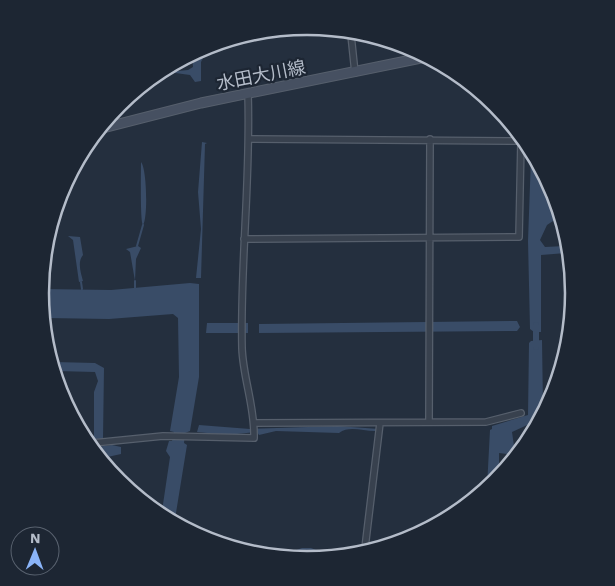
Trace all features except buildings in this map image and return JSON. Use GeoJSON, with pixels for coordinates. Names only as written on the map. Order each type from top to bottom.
{"type":"FeatureCollection","features":[{"type":"Feature","properties":{"kind":"main road","name":"水田大川線"},"geometry":{"type":"LineString","coordinates":[[112,126],[157,112],[416,59]]}},
{"type":"Feature","properties":{"kind":"street"},"geometry":{"type":"LineString","coordinates":[[351,39],[355,73]]}},
{"type":"Feature","properties":{"kind":"street"},"geometry":{"type":"LineString","coordinates":[[98,443],[163,436],[254,438],[254,423],[242,344],[244,239],[250,139],[248,94]]}},
{"type":"Feature","properties":{"kind":"street"},"geometry":{"type":"LineString","coordinates":[[250,139],[430,139],[466,142],[516,142]]}},
{"type":"Feature","properties":{"kind":"street"},"geometry":{"type":"LineString","coordinates":[[429,422],[430,139]]}},
{"type":"Feature","properties":{"kind":"street"},"geometry":{"type":"LineString","coordinates":[[244,239],[519,237],[521,148]]}},
{"type":"Feature","properties":{"kind":"street"},"geometry":{"type":"LineString","coordinates":[[254,423],[486,422],[520,413]]}},
{"type":"Feature","properties":{"kind":"street"},"geometry":{"type":"LineString","coordinates":[[365,544],[380,423]]}},
{"type":"Feature","properties":{"kind":"water"},"geometry":{"type":"Polygon","coordinates":[[[203,58],[201,62],[201,81],[195,82],[190,75],[173,73],[188,70],[193,67],[193,62],[203,58]]]}},
{"type":"Feature","properties":{"kind":"water"},"geometry":{"type":"Polygon","coordinates":[[[202,142],[207,143],[205,144],[201,278],[196,278],[201,229],[198,192],[202,142]]]}},
{"type":"Feature","properties":{"kind":"water"},"geometry":{"type":"Polygon","coordinates":[[[141,162],[145,174],[146,194],[146,213],[143,225],[141,206],[141,162]]]}},
{"type":"Feature","properties":{"kind":"water"},"geometry":{"type":"Polygon","coordinates":[[[531,164],[546,194],[555,220],[547,225],[540,240],[545,247],[561,246],[562,253],[541,255],[541,332],[534,332],[530,329],[528,241],[531,164]]]}},
{"type":"Feature","properties":{"kind":"water"},"geometry":{"type":"Polygon","coordinates":[[[68,236],[80,237],[83,255],[80,261],[80,268],[83,281],[79,282],[73,240],[68,236]]]}},
{"type":"Feature","properties":{"kind":"water"},"geometry":{"type":"Polygon","coordinates":[[[138,246],[141,248],[136,259],[135,281],[130,252],[126,249],[138,246]]]}},
{"type":"Feature","properties":{"kind":"water"},"geometry":{"type":"Polygon","coordinates":[[[190,283],[199,284],[199,377],[190,431],[185,433],[184,443],[187,445],[176,515],[163,507],[170,457],[166,451],[169,441],[172,441],[174,432],[170,431],[179,377],[178,318],[173,314],[109,319],[51,318],[49,289],[111,290],[190,283]]]}},
{"type":"Feature","properties":{"kind":"water"},"geometry":{"type":"Polygon","coordinates":[[[517,321],[520,327],[517,331],[259,333],[259,324],[517,321]]]}},
{"type":"Feature","properties":{"kind":"water"},"geometry":{"type":"Polygon","coordinates":[[[207,323],[248,323],[248,333],[206,333],[207,323]]]}},
{"type":"Feature","properties":{"kind":"water"},"geometry":{"type":"Polygon","coordinates":[[[542,340],[543,399],[530,424],[512,432],[514,447],[507,455],[499,453],[499,465],[488,478],[490,430],[492,426],[528,415],[529,343],[542,340]]]}},
{"type":"Feature","properties":{"kind":"water"},"geometry":{"type":"Polygon","coordinates":[[[59,362],[95,363],[104,368],[103,439],[96,440],[94,437],[94,392],[98,381],[95,372],[61,371],[59,362]]]}},
{"type":"Feature","properties":{"kind":"water"},"geometry":{"type":"Polygon","coordinates":[[[199,425],[250,429],[338,426],[379,429],[378,431],[373,431],[348,429],[339,433],[276,431],[259,435],[257,432],[227,435],[197,432],[199,425]]]}},
{"type":"Feature","properties":{"kind":"water"},"geometry":{"type":"Polygon","coordinates":[[[112,445],[121,447],[121,454],[109,457],[100,446],[112,445]]]}},
{"type":"Feature","properties":{"kind":"water"},"geometry":{"type":"Polygon","coordinates":[[[311,548],[317,550],[308,551],[296,550],[311,548]]]}},
{"type":"Feature","properties":{"kind":"waterway"},"geometry":{"type":"LineString","coordinates":[[137,246],[143,225]]}},
{"type":"Feature","properties":{"kind":"waterway"},"geometry":{"type":"LineString","coordinates":[[135,281],[135,288]]}},
{"type":"Feature","properties":{"kind":"waterway"},"geometry":{"type":"LineString","coordinates":[[81,282],[82,289]]}},
{"type":"Feature","properties":{"kind":"waterway"},"geometry":{"type":"LineString","coordinates":[[536,325],[536,347]]}}]}
